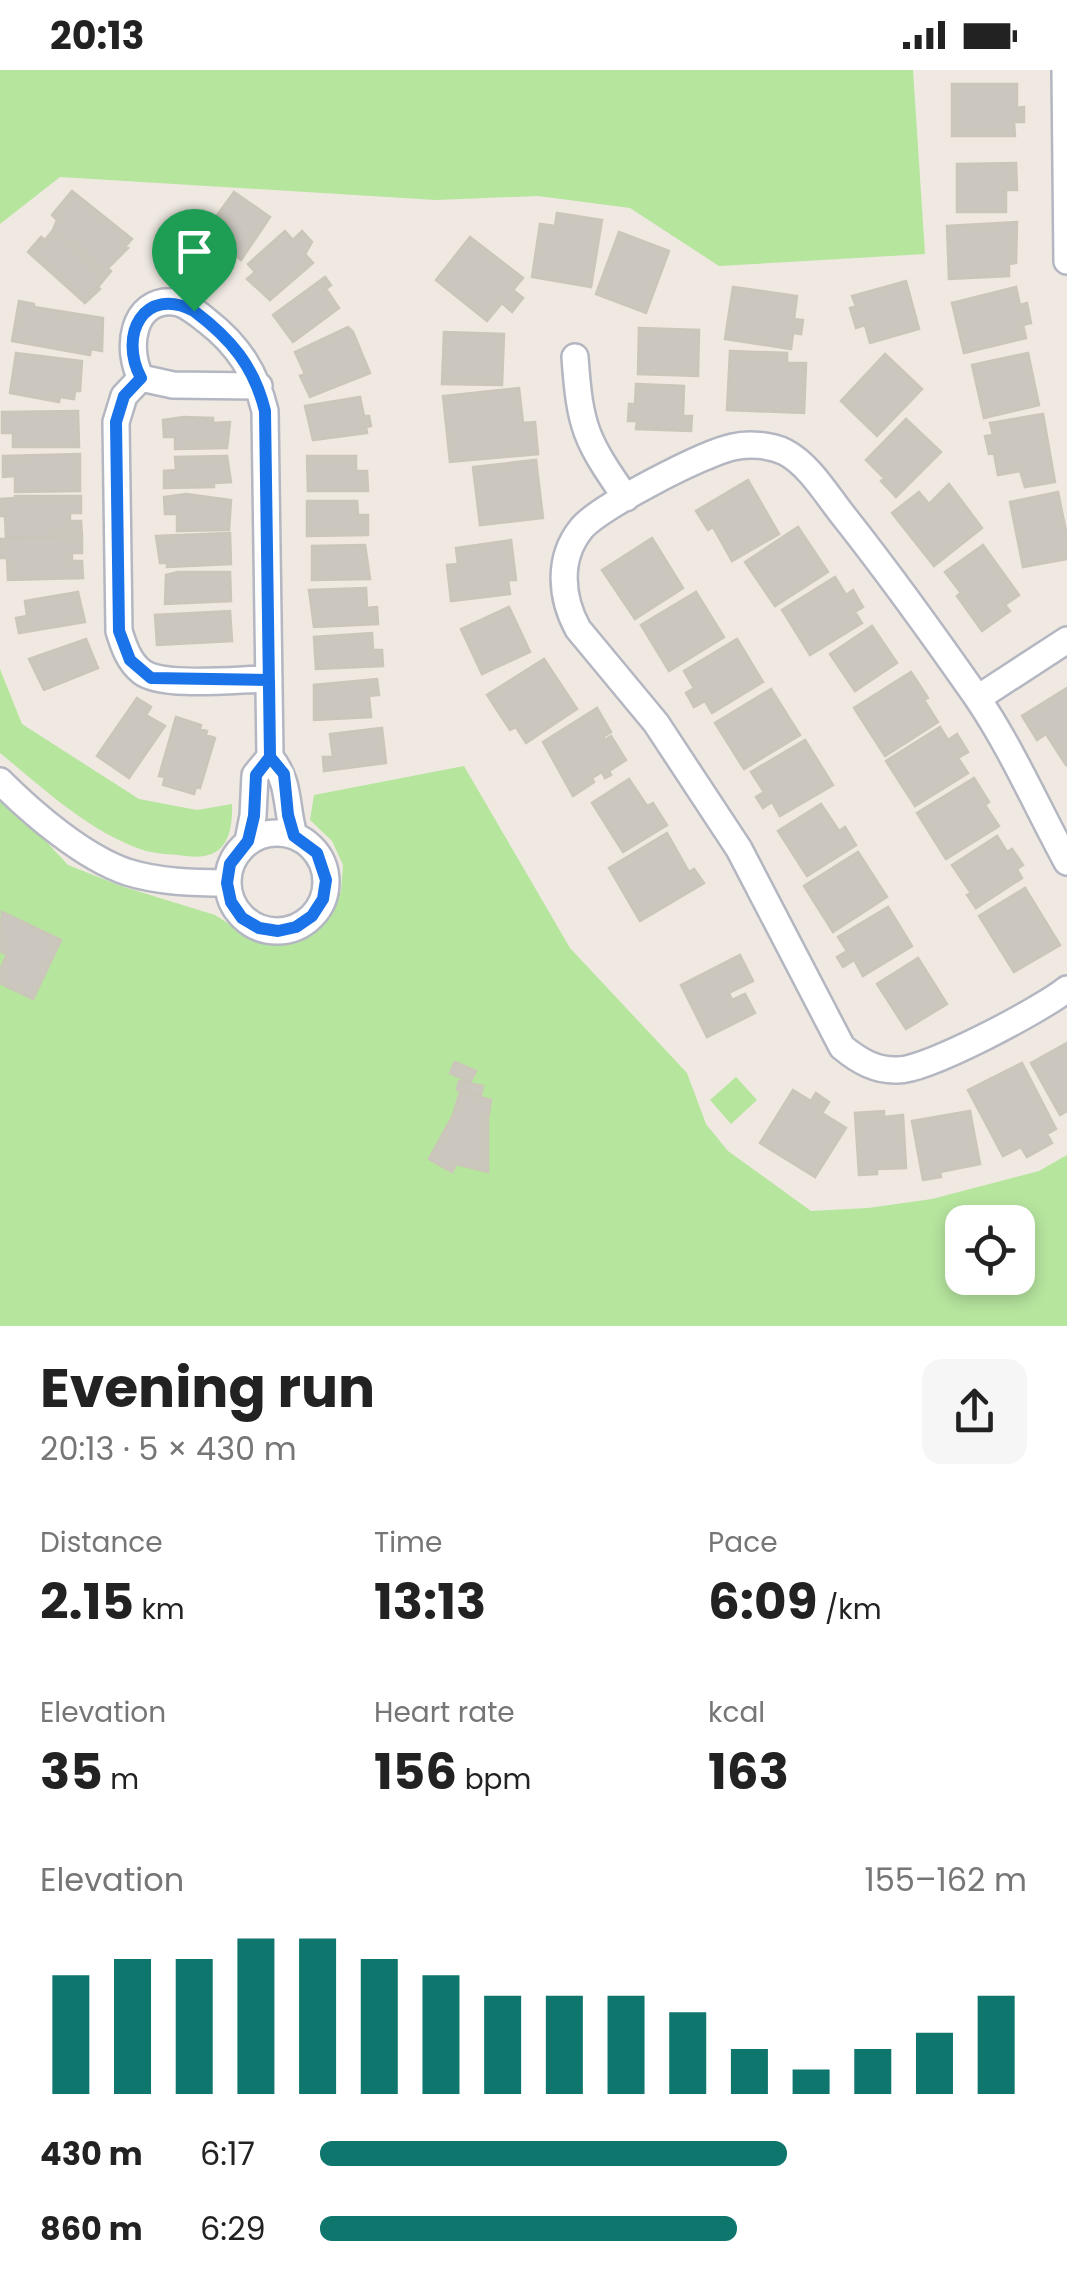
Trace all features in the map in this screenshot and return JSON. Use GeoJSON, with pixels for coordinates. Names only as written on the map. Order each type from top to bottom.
{"type":"FeatureCollection","features":[{"type":"Feature","properties":{"kind":"street"},"geometry":{"type":"LineString","coordinates":[[1065,70],[1067,262]]}},
{"type":"Feature","properties":{"kind":"street"},"geometry":{"type":"LineString","coordinates":[[141,378],[132,356],[137,324],[152,306],[177,302],[236,346],[259,386],[265,411],[270,757],[256,775],[248,841],[230,864],[227,883],[236,910],[259,928],[278,931],[305,922],[323,899],[325,870],[311,846],[294,836],[270,832],[248,841]]}},
{"type":"Feature","properties":{"kind":"street"},"geometry":{"type":"LineString","coordinates":[[575,358],[578,404],[587,437],[626,498]]}},
{"type":"Feature","properties":{"kind":"street"},"geometry":{"type":"LineString","coordinates":[[141,378],[173,385],[259,386]]}},
{"type":"Feature","properties":{"kind":"street"},"geometry":{"type":"LineString","coordinates":[[141,378],[124,396],[116,422],[119,631],[130,660],[151,678],[269,680]]}},
{"type":"Feature","properties":{"kind":"street"},"geometry":{"type":"LineString","coordinates":[[1067,862],[978,698],[874,555],[806,469],[786,452],[762,446],[735,446],[710,454],[598,513],[580,530],[569,550],[564,578],[564,596],[578,629],[656,723],[739,849],[786,935],[834,1037],[854,1057],[882,1070],[922,1067],[1067,989]]}},
{"type":"Feature","properties":{"kind":"street"},"geometry":{"type":"LineString","coordinates":[[978,698],[1067,640]]}},
{"type":"Feature","properties":{"kind":"street"},"geometry":{"type":"LineString","coordinates":[[270,757],[284,774],[294,836]]}},
{"type":"Feature","properties":{"kind":"street"},"geometry":{"type":"LineString","coordinates":[[0,781],[52,827],[125,872],[185,884],[227,883]]}},
{"type":"Feature","properties":{"kind":"green space"},"geometry":{"type":"Polygon","coordinates":[[[0,70],[913,70],[925,254],[719,266],[630,208],[538,196],[436,200],[60,177],[0,224],[0,70]]]}},
{"type":"Feature","properties":{"kind":"green space"},"geometry":{"type":"Polygon","coordinates":[[[0,669],[22,724],[139,799],[197,810],[232,804],[231,827],[224,845],[199,857],[145,851],[102,831],[49,794],[0,753],[0,669]]]}},
{"type":"Feature","properties":{"kind":"green space"},"geometry":{"type":"Polygon","coordinates":[[[464,766],[570,948],[687,1073],[706,1124],[728,1151],[811,1211],[932,1199],[1039,1171],[1067,1155],[1067,1326],[0,1326],[0,792],[68,865],[215,915],[259,943],[282,942],[312,933],[328,919],[341,891],[343,865],[332,841],[310,820],[314,795],[464,766]]]}},
{"type":"Feature","properties":{"kind":"green space"},"geometry":{"type":"Polygon","coordinates":[[[736,1077],[757,1100],[731,1124],[710,1100],[736,1077]]]}},
{"type":"Feature","properties":{"kind":"building"},"geometry":{"type":"Polygon","coordinates":[[[952,84],[1017,84],[1017,108],[1024,107],[1024,122],[1014,122],[1015,136],[952,136],[952,84]]]}},
{"type":"Feature","properties":{"kind":"building"},"geometry":{"type":"Polygon","coordinates":[[[1016,163],[1017,190],[1006,190],[1006,212],[957,212],[957,164],[1016,163]]]}},
{"type":"Feature","properties":{"kind":"building"},"geometry":{"type":"Polygon","coordinates":[[[72,191],[132,239],[108,268],[111,271],[107,276],[53,230],[57,220],[52,215],[72,191]]]}},
{"type":"Feature","properties":{"kind":"building"},"geometry":{"type":"Polygon","coordinates":[[[234,192],[270,217],[241,260],[205,232],[234,192]]]}},
{"type":"Feature","properties":{"kind":"building"},"geometry":{"type":"Polygon","coordinates":[[[557,213],[602,220],[591,287],[532,277],[540,224],[555,226],[557,213]]]}},
{"type":"Feature","properties":{"kind":"building"},"geometry":{"type":"Polygon","coordinates":[[[1017,222],[1016,263],[1009,264],[1009,276],[949,279],[947,226],[1017,222]]]}},
{"type":"Feature","properties":{"kind":"building"},"geometry":{"type":"Polygon","coordinates":[[[53,230],[107,276],[85,303],[28,252],[53,230]]]}},
{"type":"Feature","properties":{"kind":"building"},"geometry":{"type":"Polygon","coordinates":[[[285,231],[293,240],[302,231],[312,242],[305,254],[313,263],[270,300],[247,279],[255,272],[248,264],[285,231]]]}},
{"type":"Feature","properties":{"kind":"building"},"geometry":{"type":"Polygon","coordinates":[[[619,232],[669,251],[646,313],[596,294],[619,232]]]}},
{"type":"Feature","properties":{"kind":"building"},"geometry":{"type":"Polygon","coordinates":[[[470,237],[523,278],[513,290],[523,298],[512,312],[502,303],[487,321],[436,280],[470,237]]]}},
{"type":"Feature","properties":{"kind":"building"},"geometry":{"type":"Polygon","coordinates":[[[325,277],[331,285],[326,289],[339,308],[293,342],[273,315],[325,277]]]}},
{"type":"Feature","properties":{"kind":"building"},"geometry":{"type":"Polygon","coordinates":[[[906,281],[919,329],[870,343],[865,325],[856,328],[850,308],[856,306],[852,296],[906,281]]]}},
{"type":"Feature","properties":{"kind":"building"},"geometry":{"type":"Polygon","coordinates":[[[733,287],[797,296],[794,319],[803,320],[801,334],[793,333],[791,349],[725,339],[733,287]]]}},
{"type":"Feature","properties":{"kind":"building"},"geometry":{"type":"Polygon","coordinates":[[[1016,287],[1020,305],[1027,303],[1031,323],[1023,325],[1026,338],[964,353],[952,303],[1016,287]]]}},
{"type":"Feature","properties":{"kind":"building"},"geometry":{"type":"Polygon","coordinates":[[[19,301],[103,318],[102,351],[91,349],[90,355],[12,341],[19,301]]]}},
{"type":"Feature","properties":{"kind":"building"},"geometry":{"type":"Polygon","coordinates":[[[348,327],[370,373],[310,397],[295,352],[348,327]]]}},
{"type":"Feature","properties":{"kind":"building"},"geometry":{"type":"Polygon","coordinates":[[[639,328],[699,330],[698,376],[638,374],[639,328]]]}},
{"type":"Feature","properties":{"kind":"building"},"geometry":{"type":"Polygon","coordinates":[[[444,332],[504,334],[502,385],[442,384],[444,332]]]}},
{"type":"Feature","properties":{"kind":"building"},"geometry":{"type":"Polygon","coordinates":[[[730,351],[787,353],[787,363],[806,363],[804,413],[727,410],[730,351]]]}},
{"type":"Feature","properties":{"kind":"building"},"geometry":{"type":"Polygon","coordinates":[[[16,353],[82,361],[80,391],[75,391],[74,399],[60,397],[59,402],[10,393],[16,353]]]}},
{"type":"Feature","properties":{"kind":"building"},"geometry":{"type":"Polygon","coordinates":[[[1028,353],[1039,405],[984,418],[972,365],[1028,353]]]}},
{"type":"Feature","properties":{"kind":"building"},"geometry":{"type":"Polygon","coordinates":[[[885,354],[922,389],[877,436],[841,401],[885,354]]]}},
{"type":"Feature","properties":{"kind":"building"},"geometry":{"type":"Polygon","coordinates":[[[636,384],[684,386],[683,416],[692,416],[691,431],[636,429],[637,421],[628,421],[629,404],[635,404],[636,384]]]}},
{"type":"Feature","properties":{"kind":"building"},"geometry":{"type":"Polygon","coordinates":[[[519,388],[523,423],[535,422],[538,454],[450,462],[443,396],[519,388]]]}},
{"type":"Feature","properties":{"kind":"building"},"geometry":{"type":"Polygon","coordinates":[[[360,397],[371,426],[366,427],[367,433],[313,440],[305,406],[360,397]]]}},
{"type":"Feature","properties":{"kind":"building"},"geometry":{"type":"Polygon","coordinates":[[[78,411],[79,447],[13,447],[13,433],[2,433],[2,412],[78,411]]]}},
{"type":"Feature","properties":{"kind":"building"},"geometry":{"type":"Polygon","coordinates":[[[1043,414],[1055,482],[1025,487],[1020,471],[998,475],[994,453],[989,454],[985,436],[993,435],[990,423],[1043,414]]]}},
{"type":"Feature","properties":{"kind":"building"},"geometry":{"type":"Polygon","coordinates":[[[183,417],[230,422],[227,448],[175,449],[175,437],[164,437],[163,420],[183,417]]]}},
{"type":"Feature","properties":{"kind":"building"},"geometry":{"type":"Polygon","coordinates":[[[906,419],[941,452],[896,497],[866,460],[906,419]]]}},
{"type":"Feature","properties":{"kind":"building"},"geometry":{"type":"Polygon","coordinates":[[[80,454],[80,491],[15,492],[15,476],[3,477],[3,456],[80,454]]]}},
{"type":"Feature","properties":{"kind":"building"},"geometry":{"type":"Polygon","coordinates":[[[227,456],[231,482],[214,483],[214,487],[164,488],[164,471],[176,470],[175,457],[227,456]]]}},
{"type":"Feature","properties":{"kind":"building"},"geometry":{"type":"Polygon","coordinates":[[[307,456],[356,456],[356,471],[367,471],[368,491],[308,491],[307,456]]]}},
{"type":"Feature","properties":{"kind":"building"},"geometry":{"type":"Polygon","coordinates":[[[536,460],[543,518],[480,525],[473,467],[536,460]]]}},
{"type":"Feature","properties":{"kind":"building"},"geometry":{"type":"Polygon","coordinates":[[[748,480],[779,534],[732,561],[713,527],[708,530],[696,511],[748,480]]]}},
{"type":"Feature","properties":{"kind":"building"},"geometry":{"type":"Polygon","coordinates":[[[949,484],[982,528],[934,566],[892,513],[919,492],[929,504],[949,484]]]}},
{"type":"Feature","properties":{"kind":"building"},"geometry":{"type":"Polygon","coordinates":[[[1058,492],[1067,536],[1067,559],[1023,567],[1010,502],[1058,492]]]}},
{"type":"Feature","properties":{"kind":"building"},"geometry":{"type":"Polygon","coordinates":[[[186,494],[231,500],[229,530],[177,531],[177,514],[165,514],[164,497],[186,494]]]}},
{"type":"Feature","properties":{"kind":"building"},"geometry":{"type":"Polygon","coordinates":[[[81,496],[81,513],[70,513],[70,521],[81,521],[82,536],[6,538],[0,499],[81,496]]]}},
{"type":"Feature","properties":{"kind":"building"},"geometry":{"type":"Polygon","coordinates":[[[307,501],[357,501],[358,515],[368,515],[368,535],[307,536],[307,501]]]}},
{"type":"Feature","properties":{"kind":"building"},"geometry":{"type":"Polygon","coordinates":[[[798,527],[828,572],[775,606],[745,562],[798,527]]]}},
{"type":"Feature","properties":{"kind":"building"},"geometry":{"type":"Polygon","coordinates":[[[230,533],[231,564],[167,567],[167,563],[160,563],[156,536],[230,533]]]}},
{"type":"Feature","properties":{"kind":"building"},"geometry":{"type":"Polygon","coordinates":[[[82,536],[82,553],[72,553],[72,561],[82,561],[83,578],[8,580],[7,558],[0,558],[0,539],[82,536]]]}},
{"type":"Feature","properties":{"kind":"building"},"geometry":{"type":"Polygon","coordinates":[[[652,538],[683,588],[635,619],[602,570],[652,538]]]}},
{"type":"Feature","properties":{"kind":"building"},"geometry":{"type":"Polygon","coordinates":[[[511,540],[516,580],[508,580],[510,594],[451,601],[447,565],[458,564],[456,548],[511,540]]]}},
{"type":"Feature","properties":{"kind":"building"},"geometry":{"type":"Polygon","coordinates":[[[365,545],[370,579],[312,580],[312,546],[365,545]]]}},
{"type":"Feature","properties":{"kind":"building"},"geometry":{"type":"Polygon","coordinates":[[[983,545],[1019,595],[1005,605],[1010,611],[982,631],[945,572],[983,545]]]}},
{"type":"Feature","properties":{"kind":"building"},"geometry":{"type":"Polygon","coordinates":[[[230,572],[231,601],[165,604],[166,575],[230,572]]]}},
{"type":"Feature","properties":{"kind":"building"},"geometry":{"type":"Polygon","coordinates":[[[835,577],[846,595],[853,590],[863,607],[855,612],[862,623],[810,655],[782,610],[835,577]]]}},
{"type":"Feature","properties":{"kind":"building"},"geometry":{"type":"Polygon","coordinates":[[[366,588],[367,608],[377,607],[378,624],[314,627],[309,590],[366,588]]]}},
{"type":"Feature","properties":{"kind":"building"},"geometry":{"type":"Polygon","coordinates":[[[78,592],[85,622],[19,633],[16,618],[27,616],[25,601],[78,592]]]}},
{"type":"Feature","properties":{"kind":"building"},"geometry":{"type":"Polygon","coordinates":[[[696,592],[724,637],[669,671],[641,625],[696,592]]]}},
{"type":"Feature","properties":{"kind":"building"},"geometry":{"type":"Polygon","coordinates":[[[509,607],[530,652],[482,674],[461,629],[509,607]]]}},
{"type":"Feature","properties":{"kind":"building"},"geometry":{"type":"Polygon","coordinates":[[[230,611],[232,641],[157,645],[155,615],[230,611]]]}},
{"type":"Feature","properties":{"kind":"building"},"geometry":{"type":"Polygon","coordinates":[[[872,626],[897,663],[855,691],[830,654],[872,626]]]}},
{"type":"Feature","properties":{"kind":"building"},"geometry":{"type":"Polygon","coordinates":[[[372,633],[373,650],[382,650],[383,666],[316,669],[314,637],[372,633]]]}},
{"type":"Feature","properties":{"kind":"building"},"geometry":{"type":"Polygon","coordinates":[[[86,639],[98,668],[44,690],[29,659],[86,639]]]}},
{"type":"Feature","properties":{"kind":"building"},"geometry":{"type":"Polygon","coordinates":[[[737,639],[763,682],[712,713],[705,701],[694,707],[686,693],[694,688],[684,671],[737,639]]]}},
{"type":"Feature","properties":{"kind":"building"},"geometry":{"type":"Polygon","coordinates":[[[544,659],[577,709],[526,743],[516,727],[510,730],[487,695],[544,659]]]}},
{"type":"Feature","properties":{"kind":"building"},"geometry":{"type":"Polygon","coordinates":[[[911,672],[938,722],[885,756],[854,708],[911,672]]]}},
{"type":"Feature","properties":{"kind":"building"},"geometry":{"type":"Polygon","coordinates":[[[377,679],[379,695],[369,696],[371,717],[314,720],[314,685],[377,679]]]}},
{"type":"Feature","properties":{"kind":"building"},"geometry":{"type":"Polygon","coordinates":[[[1067,688],[1066,765],[1046,734],[1037,740],[1022,716],[1067,688]]]}},
{"type":"Feature","properties":{"kind":"building"},"geometry":{"type":"Polygon","coordinates":[[[771,689],[800,735],[744,769],[715,723],[771,689]]]}},
{"type":"Feature","properties":{"kind":"building"},"geometry":{"type":"Polygon","coordinates":[[[137,698],[151,707],[146,715],[165,726],[129,778],[97,756],[137,698]]]}},
{"type":"Feature","properties":{"kind":"building"},"geometry":{"type":"Polygon","coordinates":[[[597,708],[611,732],[603,737],[605,740],[611,736],[626,760],[609,771],[611,775],[605,778],[602,772],[592,778],[594,782],[573,796],[543,742],[597,708]]]}},
{"type":"Feature","properties":{"kind":"building"},"geometry":{"type":"Polygon","coordinates":[[[176,717],[201,725],[206,735],[215,738],[200,788],[196,787],[194,794],[163,785],[165,777],[159,776],[176,717]]]}},
{"type":"Feature","properties":{"kind":"building"},"geometry":{"type":"Polygon","coordinates":[[[940,727],[948,740],[957,734],[968,752],[958,758],[968,773],[915,806],[886,761],[940,727]]]}},
{"type":"Feature","properties":{"kind":"building"},"geometry":{"type":"Polygon","coordinates":[[[382,728],[386,763],[324,771],[323,757],[333,757],[330,734],[382,728]]]}},
{"type":"Feature","properties":{"kind":"building"},"geometry":{"type":"Polygon","coordinates":[[[805,740],[833,785],[780,816],[772,802],[763,808],[756,797],[764,792],[751,772],[805,740]]]}},
{"type":"Feature","properties":{"kind":"building"},"geometry":{"type":"Polygon","coordinates":[[[974,778],[999,826],[946,859],[917,813],[974,778]]]}},
{"type":"Feature","properties":{"kind":"building"},"geometry":{"type":"Polygon","coordinates":[[[629,779],[647,806],[653,803],[667,825],[623,852],[592,803],[629,779]]]}},
{"type":"Feature","properties":{"kind":"building"},"geometry":{"type":"Polygon","coordinates":[[[821,804],[839,831],[845,827],[856,845],[807,876],[778,831],[821,804]]]}},
{"type":"Feature","properties":{"kind":"building"},"geometry":{"type":"Polygon","coordinates":[[[667,833],[689,872],[694,869],[704,883],[640,921],[609,868],[667,833]]]}},
{"type":"Feature","properties":{"kind":"building"},"geometry":{"type":"Polygon","coordinates":[[[997,836],[1007,852],[1012,849],[1023,865],[1017,869],[1022,878],[976,908],[952,865],[997,836]]]}},
{"type":"Feature","properties":{"kind":"building"},"geometry":{"type":"Polygon","coordinates":[[[858,852],[887,897],[833,932],[804,886],[858,852]]]}},
{"type":"Feature","properties":{"kind":"building"},"geometry":{"type":"Polygon","coordinates":[[[1025,888],[1060,945],[1014,972],[979,916],[1025,888]]]}},
{"type":"Feature","properties":{"kind":"building"},"geometry":{"type":"Polygon","coordinates":[[[888,907],[912,946],[863,976],[854,960],[843,967],[837,957],[847,951],[838,937],[888,907]]]}},
{"type":"Feature","properties":{"kind":"building"},"geometry":{"type":"Polygon","coordinates":[[[2,912],[61,940],[33,999],[0,983],[0,970],[7,955],[0,951],[2,912]]]}},
{"type":"Feature","properties":{"kind":"building"},"geometry":{"type":"Polygon","coordinates":[[[740,955],[753,981],[729,993],[732,1000],[745,994],[755,1013],[707,1037],[681,985],[740,955]]]}},
{"type":"Feature","properties":{"kind":"building"},"geometry":{"type":"Polygon","coordinates":[[[918,958],[947,1004],[906,1029],[877,984],[918,958]]]}},
{"type":"Feature","properties":{"kind":"building"},"geometry":{"type":"Polygon","coordinates":[[[1067,1043],[1067,1111],[1060,1115],[1031,1063],[1067,1043]]]}},
{"type":"Feature","properties":{"kind":"building"},"geometry":{"type":"Polygon","coordinates":[[[455,1062],[476,1071],[470,1082],[450,1073],[455,1062]]]}},
{"type":"Feature","properties":{"kind":"building"},"geometry":{"type":"Polygon","coordinates":[[[1022,1063],[1056,1129],[1047,1134],[1052,1143],[1027,1157],[1021,1147],[1003,1156],[968,1090],[1022,1063]]]}},
{"type":"Feature","properties":{"kind":"building"},"geometry":{"type":"Polygon","coordinates":[[[459,1081],[483,1086],[481,1095],[457,1090],[459,1081]]]}},
{"type":"Feature","properties":{"kind":"building"},"geometry":{"type":"Polygon","coordinates":[[[793,1090],[811,1101],[816,1093],[829,1102],[822,1113],[846,1128],[815,1177],[760,1143],[793,1090]]]}},
{"type":"Feature","properties":{"kind":"building"},"geometry":{"type":"Polygon","coordinates":[[[460,1092],[491,1100],[488,1172],[456,1164],[452,1172],[429,1159],[453,1115],[460,1092]]]}},
{"type":"Feature","properties":{"kind":"building"},"geometry":{"type":"Polygon","coordinates":[[[884,1111],[884,1117],[903,1115],[906,1168],[877,1169],[877,1174],[859,1175],[855,1113],[884,1111]]]}},
{"type":"Feature","properties":{"kind":"building"},"geometry":{"type":"Polygon","coordinates":[[[970,1111],[980,1164],[940,1172],[941,1177],[923,1180],[912,1121],[970,1111]]]}},
{"type":"Feature","properties":{"kind":"route"},"geometry":{"type":"LineString","coordinates":[[194,311],[177,302],[152,306],[137,324],[132,341],[132,356],[141,378],[124,396],[116,422],[119,631],[130,660],[151,678],[169,680],[269,680],[270,757],[284,774],[294,836],[317,853],[326,880],[326,890],[312,916],[288,930],[259,928],[242,918],[231,902],[227,883],[230,864],[248,841],[256,775],[270,757],[265,411],[259,386],[236,346],[194,311]]}}]}
